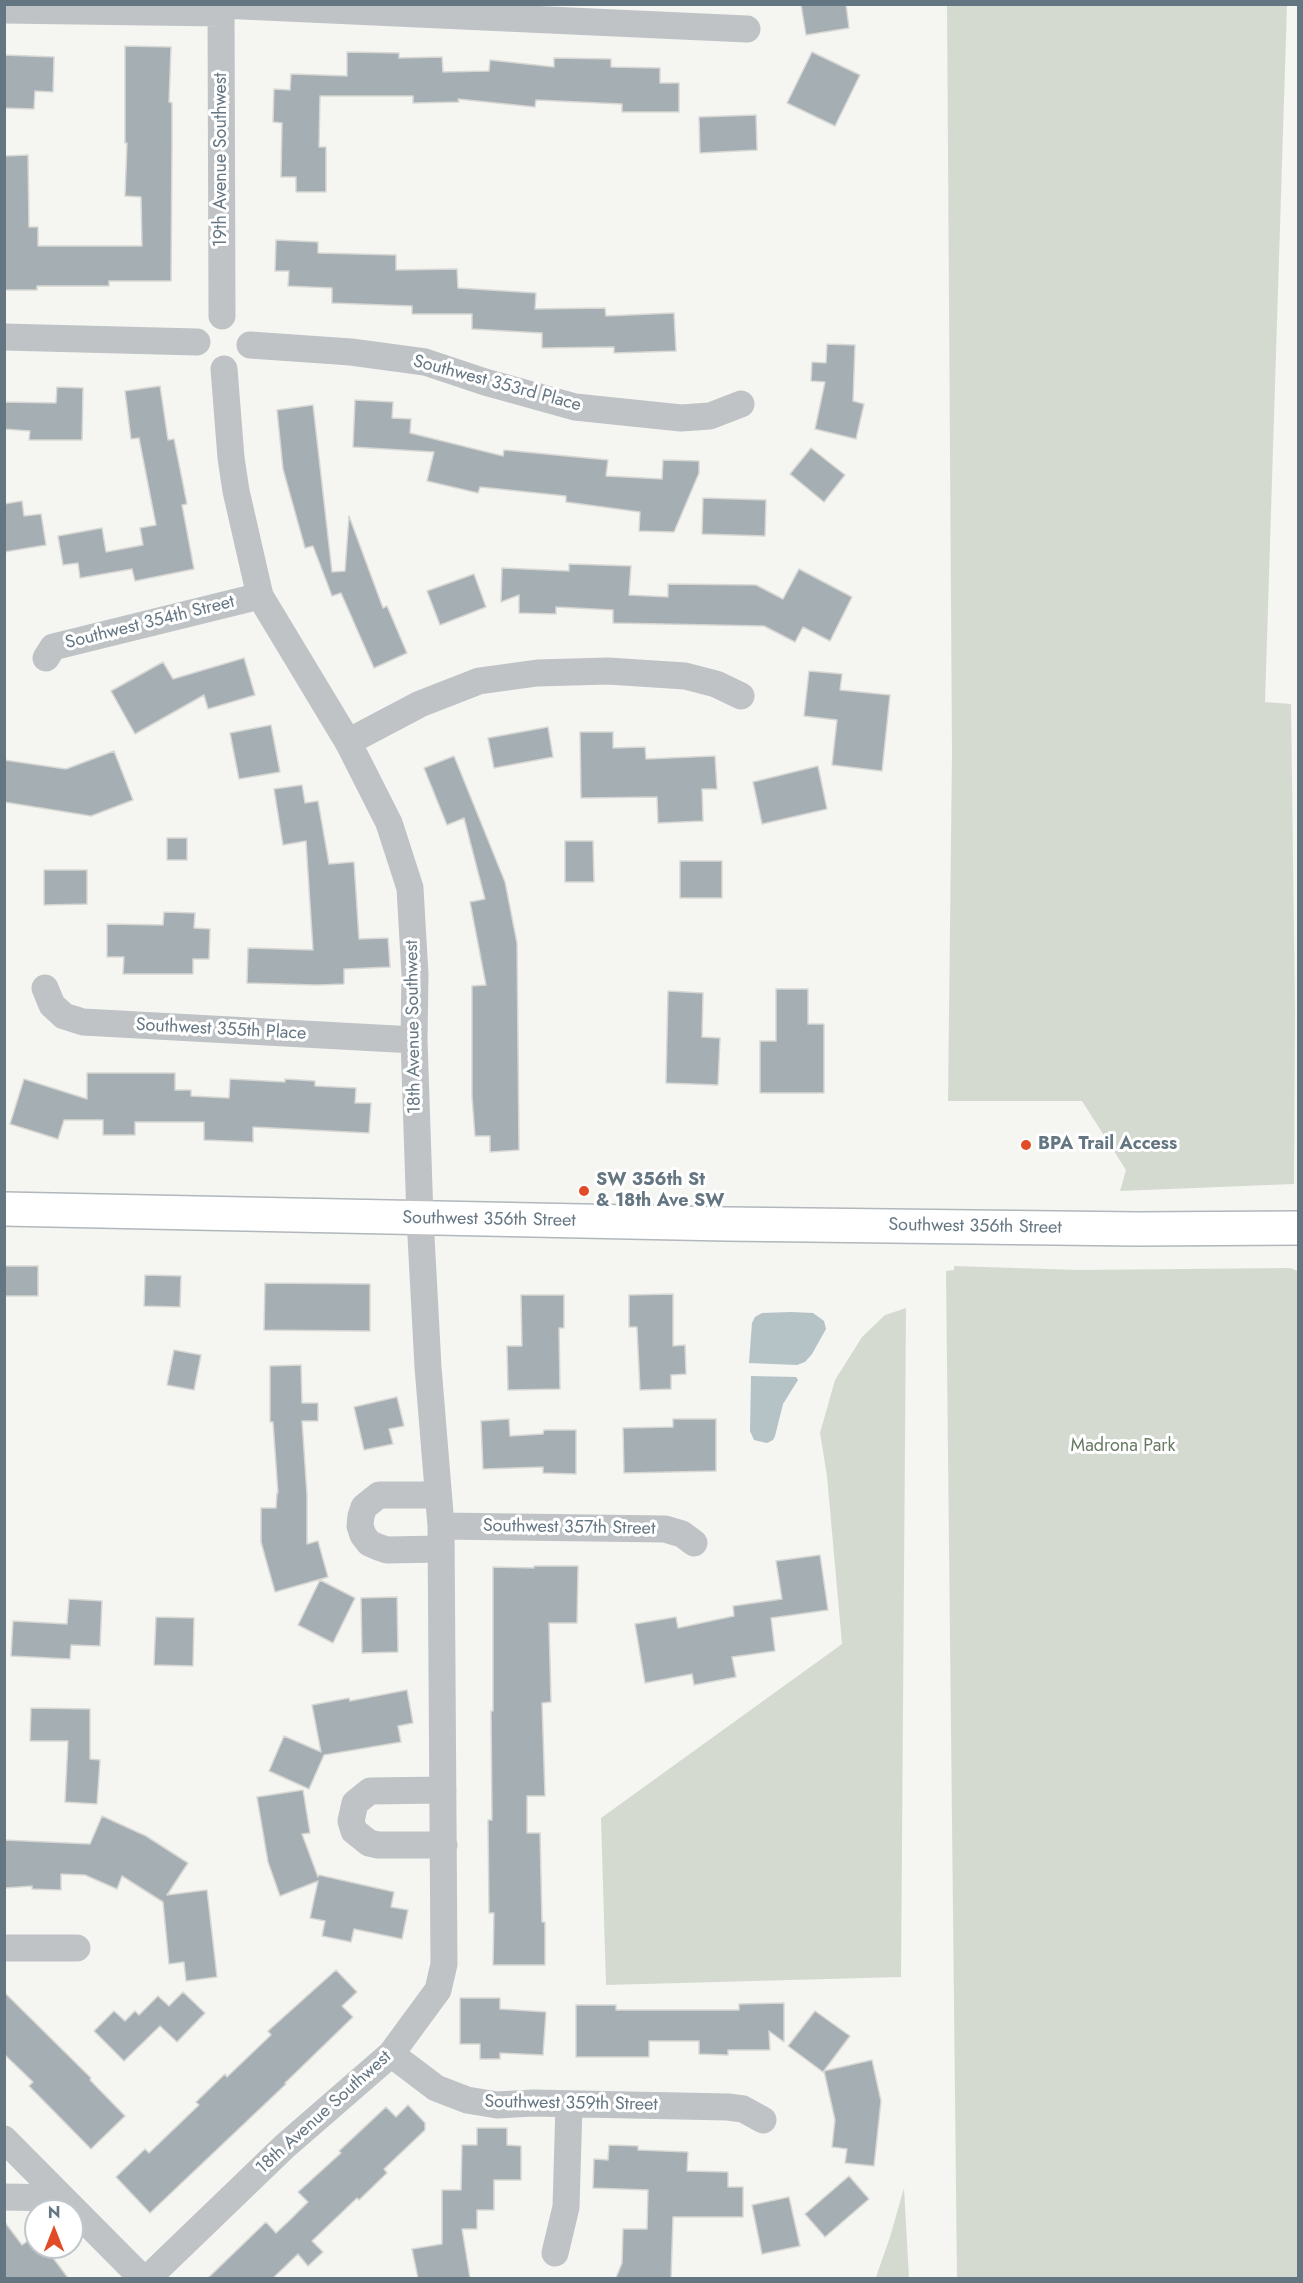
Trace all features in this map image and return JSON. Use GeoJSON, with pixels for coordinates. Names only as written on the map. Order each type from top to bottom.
{"type":"FeatureCollection","features":[{"type":"Feature","properties":{"kind":"main road","name":"Southwest 356th Street"},"geometry":{"type":"LineString","coordinates":[[4,1209],[1137,1229],[1299,1228]]}},
{"type":"Feature","properties":{"kind":"street"},"geometry":{"type":"LineString","coordinates":[[4,10],[221,7],[747,29]]}},
{"type":"Feature","properties":{"kind":"street","name":"19th Avenue Southwest"},"geometry":{"type":"LineString","coordinates":[[221,7],[222,316]]}},
{"type":"Feature","properties":{"kind":"street"},"geometry":{"type":"LineString","coordinates":[[222,316],[234,318],[247,331],[250,345],[243,361],[234,368],[224,369],[210,364],[202,358],[198,342],[204,324],[222,316]]}},
{"type":"Feature","properties":{"kind":"street"},"geometry":{"type":"LineString","coordinates":[[4,337],[198,342]]}},
{"type":"Feature","properties":{"kind":"street","name":"Southwest 353rd Place"},"geometry":{"type":"LineString","coordinates":[[250,345],[351,352],[425,362],[485,382],[575,407],[681,418],[710,416],[741,404]]}},
{"type":"Feature","properties":{"kind":"street"},"geometry":{"type":"LineString","coordinates":[[224,369],[234,480],[260,596]]}},
{"type":"Feature","properties":{"kind":"street","name":"Southwest 354th Street"},"geometry":{"type":"LineString","coordinates":[[45,658],[53,647],[260,596]]}},
{"type":"Feature","properties":{"kind":"street","name":"18th Avenue Southwest"},"geometry":{"type":"LineString","coordinates":[[148,2278],[285,2146],[391,2054],[438,1990],[444,1964],[441,1538],[420,1218],[414,1040],[415,975],[410,888],[389,823],[348,742],[260,596]]}},
{"type":"Feature","properties":{"kind":"street"},"geometry":{"type":"LineString","coordinates":[[348,742],[420,704],[479,681],[537,673],[608,671],[686,676],[716,684],[741,696]]}},
{"type":"Feature","properties":{"kind":"street","name":"Southwest 355th Place"},"geometry":{"type":"LineString","coordinates":[[45,988],[52,1005],[64,1016],[83,1022],[414,1040]]}},
{"type":"Feature","properties":{"kind":"street"},"geometry":{"type":"LineString","coordinates":[[438,1495],[379,1495],[364,1507],[360,1526],[369,1543],[387,1550],[441,1538]]}},
{"type":"Feature","properties":{"kind":"street","name":"Southwest 357th Street"},"geometry":{"type":"LineString","coordinates":[[441,1538],[665,1528],[682,1534],[694,1543]]}},
{"type":"Feature","properties":{"kind":"street"},"geometry":{"type":"LineString","coordinates":[[443,1790],[370,1791],[356,1803],[351,1821],[354,1831],[369,1843],[444,1845]]}},
{"type":"Feature","properties":{"kind":"street"},"geometry":{"type":"LineString","coordinates":[[4,1948],[77,1947]]}},
{"type":"Feature","properties":{"kind":"street","name":"Southwest 359th Street"},"geometry":{"type":"LineString","coordinates":[[391,2054],[436,2088],[467,2100],[497,2105],[533,2103],[743,2109],[763,2120]]}},
{"type":"Feature","properties":{"kind":"street"},"geometry":{"type":"LineString","coordinates":[[555,2253],[566,2206],[569,2105]]}},
{"type":"Feature","properties":{"kind":"street"},"geometry":{"type":"LineString","coordinates":[[4,2139],[142,2278]]}},
{"type":"Feature","properties":{"kind":"street"},"geometry":{"type":"LineString","coordinates":[[4,2197],[61,2198]]}},
{"type":"Feature","properties":{"kind":"green space"},"geometry":{"type":"Polygon","coordinates":[[[947,5],[1287,5],[1265,702],[1291,704],[1295,1012],[1294,1184],[1120,1191],[1126,1170],[1082,1101],[948,1101],[952,752],[947,5]]]}},
{"type":"Feature","properties":{"kind":"green space","name":"Madrona Park"},"geometry":{"type":"Polygon","coordinates":[[[954,1266],[1078,1270],[1290,1268],[1298,1271],[1298,2278],[957,2278],[946,1271],[954,1270],[954,1266]]]}},
{"type":"Feature","properties":{"kind":"green space"},"geometry":{"type":"Polygon","coordinates":[[[906,1308],[901,1977],[606,1985],[601,1818],[842,1644],[827,1476],[820,1433],[835,1380],[862,1337],[885,1315],[906,1308]]]}},
{"type":"Feature","properties":{"kind":"green space"},"geometry":{"type":"Polygon","coordinates":[[[904,2188],[909,2278],[842,2278],[876,2277],[904,2188]]]}},
{"type":"Feature","properties":{"kind":"shaded area"},"geometry":{"type":"Polygon","coordinates":[[[762,1313],[813,1313],[824,1321],[826,1329],[812,1354],[805,1362],[797,1365],[749,1363],[752,1323],[755,1317],[762,1313]]]}},
{"type":"Feature","properties":{"kind":"shaded area"},"geometry":{"type":"Polygon","coordinates":[[[751,1376],[796,1377],[798,1380],[783,1404],[775,1436],[767,1443],[754,1440],[750,1431],[751,1376]]]}},
{"type":"Feature","properties":{"kind":"building"},"geometry":{"type":"Polygon","coordinates":[[[801,4],[846,4],[849,28],[806,35],[801,4]]]}},
{"type":"Feature","properties":{"kind":"building"},"geometry":{"type":"Polygon","coordinates":[[[125,46],[171,47],[169,102],[172,103],[171,281],[109,281],[109,286],[37,286],[37,290],[4,290],[4,156],[28,155],[29,227],[38,227],[38,246],[142,246],[141,197],[125,196],[127,143],[125,143],[125,46]]]}},
{"type":"Feature","properties":{"kind":"building"},"geometry":{"type":"Polygon","coordinates":[[[347,52],[399,53],[399,58],[442,57],[443,72],[489,71],[490,60],[554,67],[554,58],[611,59],[611,67],[660,68],[660,83],[679,83],[679,112],[622,112],[622,104],[536,100],[535,107],[458,99],[459,102],[413,103],[413,96],[320,96],[319,147],[326,147],[326,192],[296,192],[296,177],[281,177],[282,123],[273,122],[274,89],[290,90],[291,74],[347,76],[347,52]]]}},
{"type":"Feature","properties":{"kind":"building"},"geometry":{"type":"Polygon","coordinates":[[[812,52],[860,75],[835,126],[787,103],[812,52]]]}},
{"type":"Feature","properties":{"kind":"building"},"geometry":{"type":"Polygon","coordinates":[[[4,55],[54,57],[53,92],[35,91],[34,109],[4,108],[4,55]]]}},
{"type":"Feature","properties":{"kind":"building"},"geometry":{"type":"Polygon","coordinates":[[[756,115],[757,150],[700,153],[699,117],[756,115]]]}},
{"type":"Feature","properties":{"kind":"building"},"geometry":{"type":"Polygon","coordinates":[[[276,240],[318,242],[318,253],[396,255],[396,270],[457,269],[458,288],[536,293],[535,309],[605,308],[606,316],[674,313],[676,351],[614,353],[614,347],[542,348],[542,333],[472,329],[472,314],[412,314],[412,306],[332,303],[332,288],[288,286],[289,271],[275,271],[276,240]]]}},
{"type":"Feature","properties":{"kind":"building"},"geometry":{"type":"Polygon","coordinates":[[[827,344],[855,345],[853,401],[864,404],[856,439],[815,429],[825,382],[811,381],[812,362],[826,363],[827,344]]]}},
{"type":"Feature","properties":{"kind":"building"},"geometry":{"type":"Polygon","coordinates":[[[160,386],[168,440],[174,439],[187,504],[182,505],[194,569],[135,581],[132,569],[80,578],[78,563],[63,565],[58,536],[102,528],[106,552],[143,545],[140,528],[156,525],[139,438],[131,439],[125,391],[160,386]]]}},
{"type":"Feature","properties":{"kind":"building"},"geometry":{"type":"Polygon","coordinates":[[[57,387],[83,388],[82,440],[29,440],[30,431],[4,429],[4,402],[56,403],[57,387]]]}},
{"type":"Feature","properties":{"kind":"building"},"geometry":{"type":"Polygon","coordinates":[[[355,400],[393,402],[392,418],[411,419],[410,433],[503,456],[504,450],[608,460],[606,476],[662,479],[663,460],[699,461],[699,473],[674,532],[639,531],[640,512],[566,502],[566,496],[480,487],[478,493],[427,481],[434,452],[353,447],[355,400]]]}},
{"type":"Feature","properties":{"kind":"building"},"geometry":{"type":"Polygon","coordinates":[[[313,405],[332,572],[345,571],[349,516],[383,608],[387,606],[407,653],[374,668],[341,593],[332,596],[313,546],[305,548],[283,469],[277,410],[313,405]]]}},
{"type":"Feature","properties":{"kind":"building"},"geometry":{"type":"Polygon","coordinates":[[[811,448],[845,475],[824,502],[790,474],[811,448]]]}},
{"type":"Feature","properties":{"kind":"building"},"geometry":{"type":"Polygon","coordinates":[[[703,498],[766,500],[765,536],[702,534],[703,498]]]}},
{"type":"Feature","properties":{"kind":"building"},"geometry":{"type":"Polygon","coordinates":[[[22,501],[24,516],[41,514],[46,545],[4,552],[4,504],[22,501]]]}},
{"type":"Feature","properties":{"kind":"building"},"geometry":{"type":"Polygon","coordinates":[[[569,564],[631,566],[629,595],[668,597],[668,584],[756,585],[783,599],[799,569],[852,597],[830,641],[803,627],[795,642],[764,626],[613,623],[613,610],[556,607],[556,614],[519,613],[519,595],[501,602],[502,568],[569,571],[569,564]]]}},
{"type":"Feature","properties":{"kind":"building"},"geometry":{"type":"Polygon","coordinates":[[[474,574],[486,607],[440,625],[427,591],[474,574]]]}},
{"type":"Feature","properties":{"kind":"building"},"geometry":{"type":"Polygon","coordinates":[[[244,658],[255,695],[208,709],[204,695],[135,734],[111,691],[163,662],[173,679],[244,658]]]}},
{"type":"Feature","properties":{"kind":"building"},"geometry":{"type":"Polygon","coordinates":[[[809,671],[842,674],[840,690],[890,695],[882,771],[832,765],[837,720],[804,716],[809,671]]]}},
{"type":"Feature","properties":{"kind":"building"},"geometry":{"type":"Polygon","coordinates":[[[271,725],[280,772],[239,779],[230,733],[271,725]]]}},
{"type":"Feature","properties":{"kind":"building"},"geometry":{"type":"Polygon","coordinates":[[[548,727],[553,757],[494,768],[488,738],[548,727]]]}},
{"type":"Feature","properties":{"kind":"building"},"geometry":{"type":"Polygon","coordinates":[[[580,732],[613,732],[613,748],[645,747],[646,759],[715,756],[717,789],[702,789],[703,821],[658,823],[657,797],[581,798],[580,732]]]}},
{"type":"Feature","properties":{"kind":"building"},"geometry":{"type":"Polygon","coordinates":[[[114,751],[133,800],[91,816],[4,802],[4,760],[66,769],[114,751]]]}},
{"type":"Feature","properties":{"kind":"building"},"geometry":{"type":"Polygon","coordinates":[[[454,756],[505,882],[517,943],[519,1150],[490,1152],[490,1136],[475,1136],[472,1096],[472,986],[486,985],[470,902],[485,899],[464,818],[447,825],[424,768],[454,756]]]}},
{"type":"Feature","properties":{"kind":"building"},"geometry":{"type":"Polygon","coordinates":[[[818,766],[827,809],[762,824],[753,782],[818,766]]]}},
{"type":"Feature","properties":{"kind":"building"},"geometry":{"type":"Polygon","coordinates":[[[302,785],[305,803],[318,801],[329,864],[354,862],[359,939],[388,938],[390,967],[344,969],[344,984],[247,983],[248,948],[313,950],[306,841],[283,845],[274,789],[302,785]]]}},
{"type":"Feature","properties":{"kind":"building"},"geometry":{"type":"Polygon","coordinates":[[[167,838],[187,838],[187,860],[167,860],[167,838]]]}},
{"type":"Feature","properties":{"kind":"building"},"geometry":{"type":"Polygon","coordinates":[[[565,841],[593,841],[594,882],[565,882],[565,841]]]}},
{"type":"Feature","properties":{"kind":"building"},"geometry":{"type":"Polygon","coordinates":[[[680,861],[722,861],[722,898],[680,898],[680,861]]]}},
{"type":"Feature","properties":{"kind":"building"},"geometry":{"type":"Polygon","coordinates":[[[44,870],[87,870],[87,904],[44,905],[44,870]]]}},
{"type":"Feature","properties":{"kind":"building"},"geometry":{"type":"Polygon","coordinates":[[[164,912],[195,913],[194,928],[210,929],[209,959],[193,959],[193,974],[123,974],[124,957],[107,957],[107,924],[163,925],[164,912]]]}},
{"type":"Feature","properties":{"kind":"building"},"geometry":{"type":"Polygon","coordinates":[[[776,989],[808,989],[808,1024],[824,1024],[824,1093],[760,1093],[760,1041],[776,1041],[776,989]]]}},
{"type":"Feature","properties":{"kind":"building"},"geometry":{"type":"Polygon","coordinates":[[[668,991],[703,993],[702,1037],[720,1038],[718,1085],[666,1083],[668,991]]]}},
{"type":"Feature","properties":{"kind":"building"},"geometry":{"type":"Polygon","coordinates":[[[87,1073],[175,1073],[175,1090],[191,1090],[191,1096],[229,1098],[230,1079],[315,1081],[315,1086],[356,1088],[355,1103],[371,1103],[369,1133],[253,1127],[253,1142],[204,1140],[204,1122],[135,1122],[135,1135],[103,1135],[103,1120],[64,1120],[58,1139],[10,1124],[24,1079],[87,1099],[87,1073]]]}},
{"type":"Feature","properties":{"kind":"building"},"geometry":{"type":"Polygon","coordinates":[[[4,1266],[38,1266],[38,1296],[4,1296],[4,1266]]]}},
{"type":"Feature","properties":{"kind":"building"},"geometry":{"type":"Polygon","coordinates":[[[145,1275],[181,1276],[180,1307],[144,1306],[145,1275]]]}},
{"type":"Feature","properties":{"kind":"building"},"geometry":{"type":"Polygon","coordinates":[[[265,1283],[370,1284],[370,1331],[264,1330],[265,1283]]]}},
{"type":"Feature","properties":{"kind":"building"},"geometry":{"type":"Polygon","coordinates":[[[673,1294],[673,1346],[685,1345],[686,1374],[671,1375],[671,1389],[640,1390],[637,1327],[629,1327],[629,1295],[673,1294]]]}},
{"type":"Feature","properties":{"kind":"building"},"geometry":{"type":"Polygon","coordinates":[[[521,1295],[564,1295],[564,1328],[559,1328],[560,1389],[508,1390],[507,1346],[522,1346],[521,1295]]]}},
{"type":"Feature","properties":{"kind":"building"},"geometry":{"type":"Polygon","coordinates":[[[174,1350],[201,1355],[194,1390],[167,1385],[174,1350]]]}},
{"type":"Feature","properties":{"kind":"building"},"geometry":{"type":"Polygon","coordinates":[[[301,1365],[302,1403],[318,1403],[318,1421],[302,1421],[307,1495],[307,1544],[318,1541],[328,1577],[275,1592],[261,1542],[261,1508],[276,1508],[278,1493],[273,1422],[270,1422],[270,1366],[301,1365]]]}},
{"type":"Feature","properties":{"kind":"building"},"geometry":{"type":"Polygon","coordinates":[[[397,1397],[404,1426],[389,1429],[393,1444],[364,1450],[354,1407],[397,1397]]]}},
{"type":"Feature","properties":{"kind":"building"},"geometry":{"type":"Polygon","coordinates":[[[509,1419],[510,1436],[543,1434],[544,1430],[576,1430],[576,1474],[543,1473],[543,1467],[483,1469],[481,1421],[509,1419]]]}},
{"type":"Feature","properties":{"kind":"building"},"geometry":{"type":"Polygon","coordinates":[[[673,1419],[716,1419],[716,1471],[624,1473],[623,1428],[673,1427],[673,1419]]]}},
{"type":"Feature","properties":{"kind":"building"},"geometry":{"type":"Polygon","coordinates":[[[820,1555],[828,1610],[771,1618],[775,1651],[732,1657],[736,1677],[694,1685],[692,1674],[645,1683],[635,1624],[676,1617],[678,1628],[734,1616],[733,1606],[782,1599],[776,1561],[820,1555]]]}},
{"type":"Feature","properties":{"kind":"building"},"geometry":{"type":"Polygon","coordinates":[[[534,1566],[578,1566],[577,1623],[549,1623],[551,1702],[542,1703],[545,1796],[527,1796],[527,1833],[540,1833],[545,1965],[493,1965],[494,1913],[489,1913],[488,1820],[492,1820],[493,1567],[534,1568],[534,1566]]]}},
{"type":"Feature","properties":{"kind":"building"},"geometry":{"type":"Polygon","coordinates":[[[320,1580],[355,1598],[333,1643],[298,1625],[320,1580]]]}},
{"type":"Feature","properties":{"kind":"building"},"geometry":{"type":"Polygon","coordinates":[[[397,1597],[398,1652],[362,1653],[361,1598],[397,1597]]]}},
{"type":"Feature","properties":{"kind":"building"},"geometry":{"type":"Polygon","coordinates":[[[69,1599],[102,1601],[100,1646],[71,1645],[70,1659],[11,1656],[13,1621],[67,1624],[69,1599]]]}},
{"type":"Feature","properties":{"kind":"building"},"geometry":{"type":"Polygon","coordinates":[[[156,1617],[194,1618],[193,1666],[154,1665],[156,1617]]]}},
{"type":"Feature","properties":{"kind":"building"},"geometry":{"type":"Polygon","coordinates":[[[407,1690],[413,1723],[398,1726],[401,1742],[324,1755],[309,1789],[269,1771],[284,1736],[321,1752],[312,1705],[349,1698],[350,1701],[407,1690]]]}},
{"type":"Feature","properties":{"kind":"building"},"geometry":{"type":"Polygon","coordinates":[[[31,1708],[90,1709],[90,1759],[100,1760],[97,1804],[65,1802],[68,1741],[30,1741],[31,1708]]]}},
{"type":"Feature","properties":{"kind":"building"},"geometry":{"type":"Polygon","coordinates":[[[303,1790],[310,1833],[302,1834],[318,1877],[319,1875],[394,1892],[391,1907],[408,1910],[402,1939],[354,1929],[351,1942],[322,1936],[325,1921],[310,1918],[318,1881],[280,1896],[268,1862],[257,1797],[303,1790]]]}},
{"type":"Feature","properties":{"kind":"building"},"geometry":{"type":"Polygon","coordinates":[[[102,1816],[146,1836],[188,1863],[167,1895],[207,1890],[217,1977],[186,1981],[184,1962],[169,1964],[163,1902],[122,1876],[117,1889],[85,1875],[61,1874],[61,1890],[32,1889],[32,1886],[5,1888],[4,1840],[90,1844],[102,1816]]]}},
{"type":"Feature","properties":{"kind":"building"},"geometry":{"type":"Polygon","coordinates":[[[336,1970],[357,1992],[342,2006],[353,2017],[150,2213],[116,2177],[145,2149],[149,2153],[199,2105],[196,2102],[225,2074],[227,2077],[271,2035],[268,2031],[336,1970]]]}},
{"type":"Feature","properties":{"kind":"building"},"geometry":{"type":"Polygon","coordinates":[[[4,1992],[91,2078],[90,2080],[125,2116],[91,2149],[29,2086],[33,2082],[4,2054],[4,1992]]]}},
{"type":"Feature","properties":{"kind":"building"},"geometry":{"type":"Polygon","coordinates":[[[183,1992],[205,2013],[177,2042],[160,2026],[124,2061],[94,2031],[114,2011],[125,2021],[135,2011],[139,2015],[158,1996],[169,2006],[183,1992]]]}},
{"type":"Feature","properties":{"kind":"building"},"geometry":{"type":"Polygon","coordinates":[[[460,1998],[500,1998],[500,2009],[546,2012],[543,2055],[500,2053],[500,2059],[480,2059],[480,2044],[460,2044],[460,1998]]]}},
{"type":"Feature","properties":{"kind":"building"},"geometry":{"type":"Polygon","coordinates":[[[784,2003],[784,2042],[769,2031],[770,2050],[728,2050],[728,2055],[699,2054],[699,2041],[649,2041],[649,2057],[576,2057],[576,2005],[616,2005],[616,2010],[739,2010],[739,2004],[784,2003]]]}},
{"type":"Feature","properties":{"kind":"building"},"geometry":{"type":"Polygon","coordinates":[[[815,2011],[850,2036],[823,2072],[788,2046],[815,2011]]]}},
{"type":"Feature","properties":{"kind":"building"},"geometry":{"type":"Polygon","coordinates":[[[872,2060],[881,2101],[874,2166],[845,2163],[847,2149],[832,2147],[835,2120],[824,2071],[872,2060]]]}},
{"type":"Feature","properties":{"kind":"building"},"geometry":{"type":"Polygon","coordinates":[[[408,2105],[425,2123],[425,2130],[384,2169],[387,2173],[312,2241],[323,2252],[308,2266],[298,2254],[273,2278],[208,2278],[266,2222],[276,2233],[291,2219],[308,2202],[298,2192],[341,2153],[339,2151],[386,2107],[396,2117],[408,2105]]]}},
{"type":"Feature","properties":{"kind":"building"},"geometry":{"type":"Polygon","coordinates":[[[477,2128],[507,2128],[507,2145],[521,2146],[521,2180],[494,2180],[494,2210],[477,2210],[477,2229],[462,2229],[470,2278],[418,2278],[412,2249],[442,2244],[442,2190],[461,2190],[462,2145],[477,2145],[477,2128]]]}},
{"type":"Feature","properties":{"kind":"building"},"geometry":{"type":"Polygon","coordinates":[[[609,2145],[638,2146],[638,2150],[688,2152],[687,2171],[728,2172],[728,2187],[743,2187],[743,2217],[673,2217],[671,2278],[616,2278],[622,2263],[623,2229],[647,2229],[648,2190],[593,2188],[594,2159],[608,2160],[609,2145]]]}},
{"type":"Feature","properties":{"kind":"building"},"geometry":{"type":"Polygon","coordinates":[[[849,2176],[869,2199],[825,2237],[805,2214],[849,2176]]]}},
{"type":"Feature","properties":{"kind":"building"},"geometry":{"type":"Polygon","coordinates":[[[789,2197],[800,2246],[762,2254],[752,2205],[789,2197]]]}},
{"type":"Feature","properties":{"kind":"building"},"geometry":{"type":"Polygon","coordinates":[[[4,2221],[22,2245],[24,2244],[24,2259],[54,2259],[68,2278],[4,2278],[4,2221]]]}},
{"type":"Feature","properties":{"kind":"place","name":"BPA Trail Access"},"geometry":{"type":"Point","coordinates":[1026,1145]}},
{"type":"Feature","properties":{"kind":"place","name":"SW 356th St & 18th Ave SW"},"geometry":{"type":"Point","coordinates":[584,1191]}}]}
